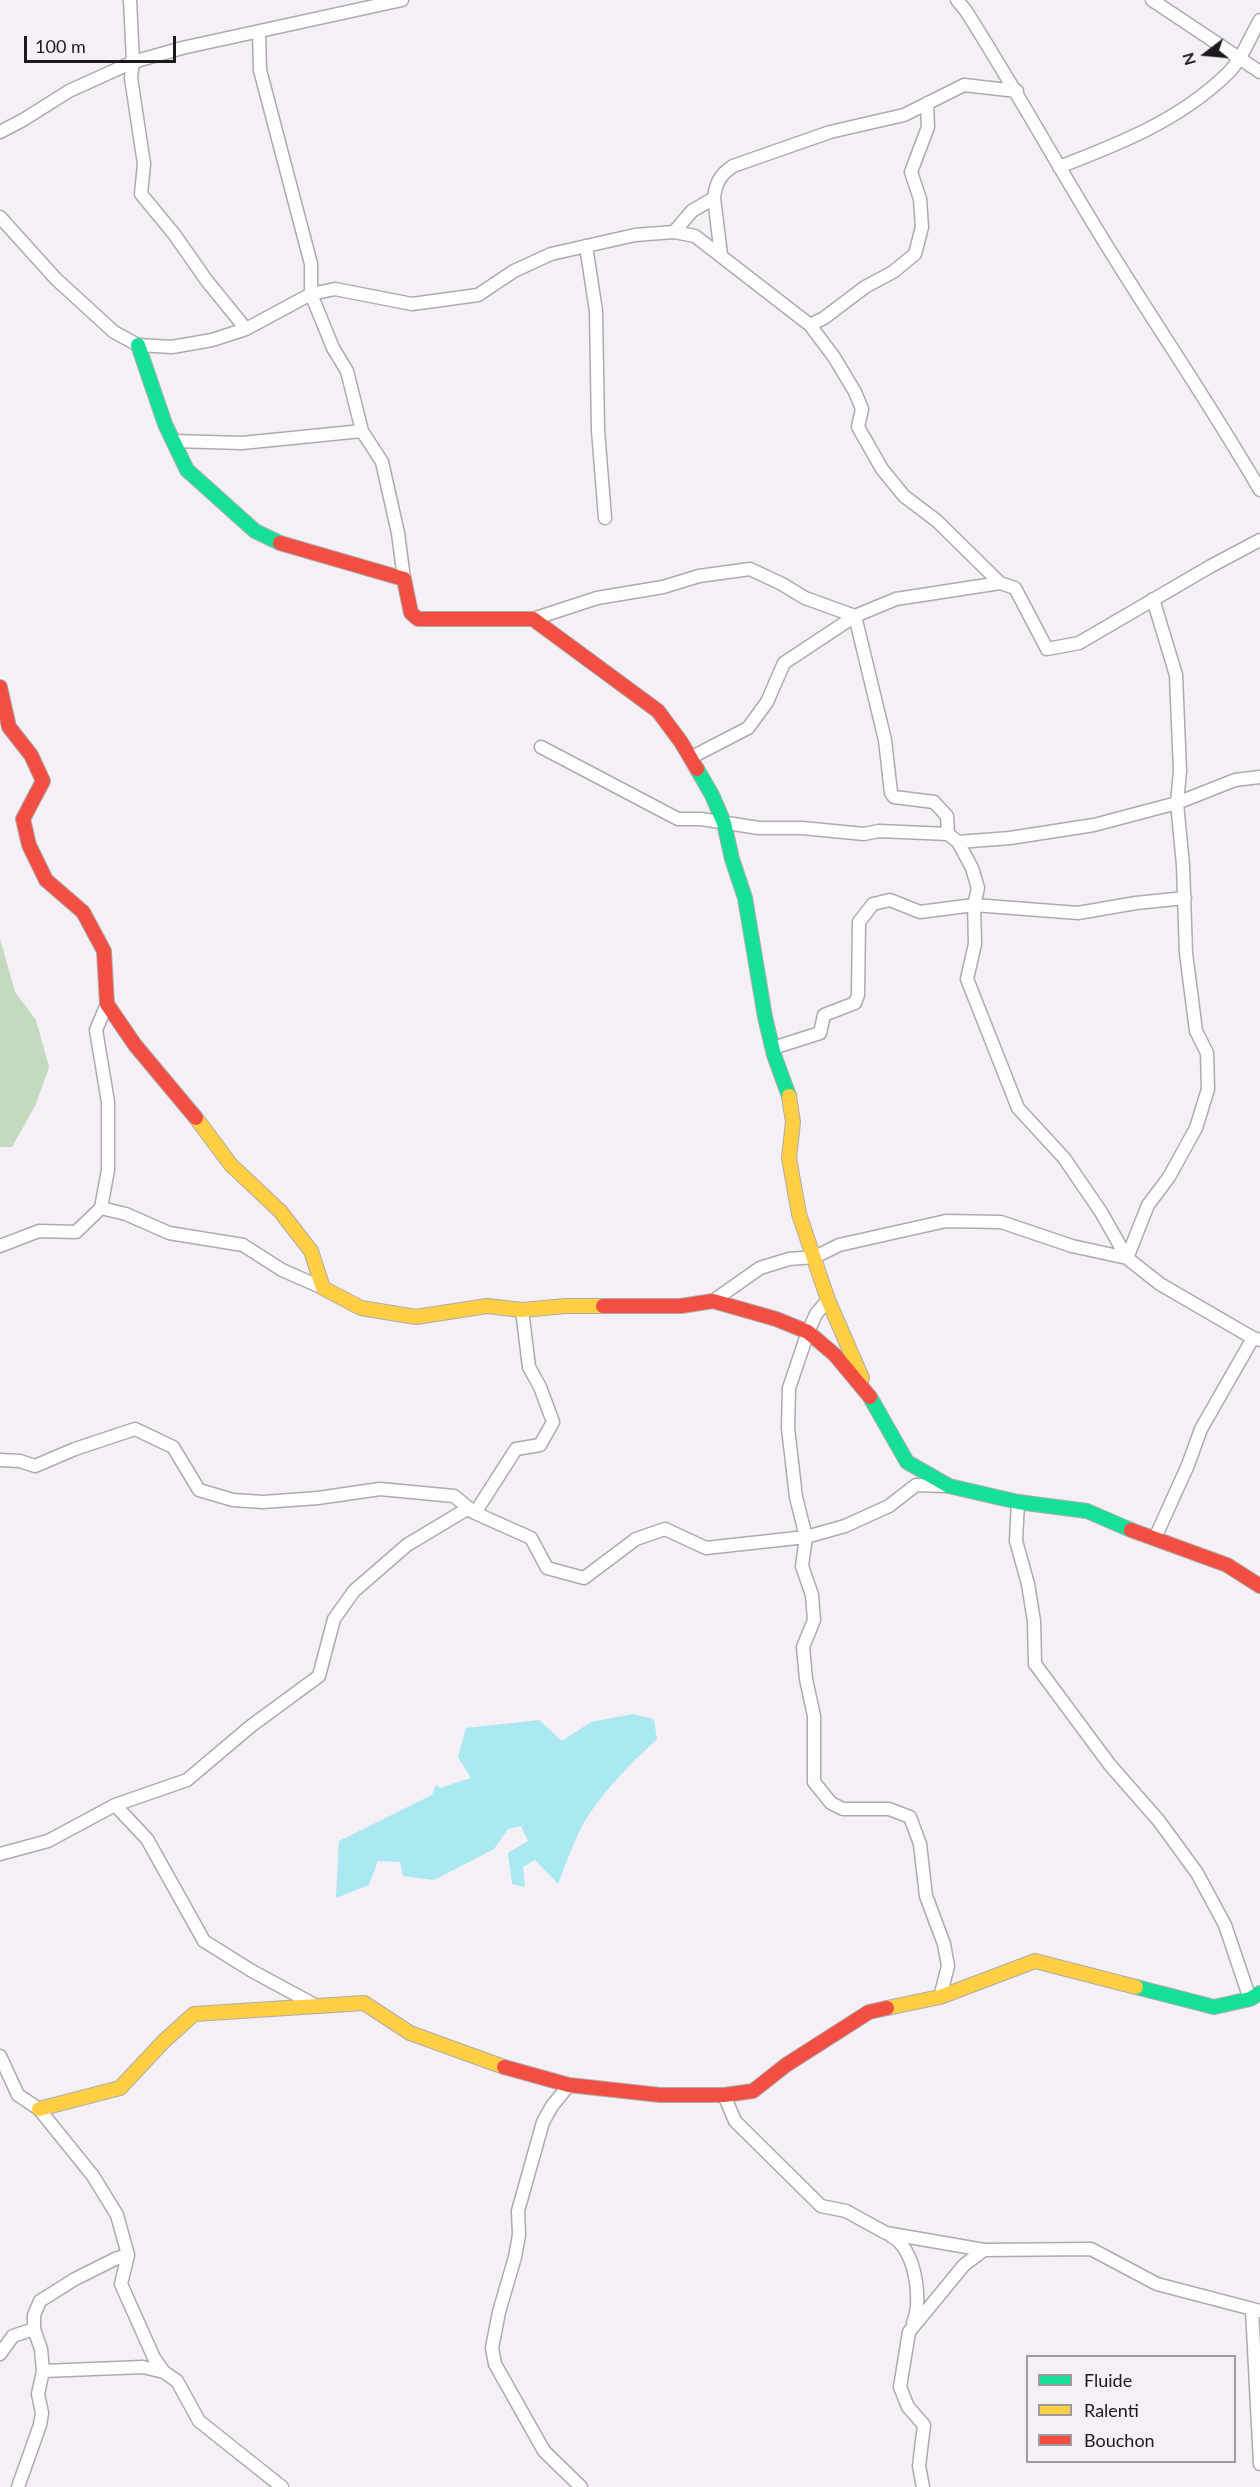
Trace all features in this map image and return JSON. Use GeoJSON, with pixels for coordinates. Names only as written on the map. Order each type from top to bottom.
{"type":"FeatureCollection","features":[{"type":"Feature","properties":{"kind":"street"},"geometry":{"type":"LineString","coordinates":[[130,0],[133,62],[131,78],[144,164],[141,194],[246,329]]}},
{"type":"Feature","properties":{"kind":"street"},"geometry":{"type":"LineString","coordinates":[[0,132],[69,91],[133,62],[182,48],[402,0]]}},
{"type":"Feature","properties":{"kind":"street"},"geometry":{"type":"LineString","coordinates":[[957,0],[1017,91],[1112,255],[1217,416],[1260,490]]}},
{"type":"Feature","properties":{"kind":"street"},"geometry":{"type":"LineString","coordinates":[[1152,0],[1260,72]]}},
{"type":"Feature","properties":{"kind":"street"},"geometry":{"type":"LineString","coordinates":[[1059,167],[1131,139],[1189,105],[1228,73],[1260,20]]}},
{"type":"Feature","properties":{"kind":"street"},"geometry":{"type":"LineString","coordinates":[[259,33],[260,70],[311,264],[311,294],[333,348],[347,371],[362,431],[382,462],[398,533],[411,613],[418,619],[533,619],[597,598],[663,586],[699,576],[750,569],[805,598],[855,616]]}},
{"type":"Feature","properties":{"kind":"street"},"geometry":{"type":"LineString","coordinates":[[721,255],[714,198],[716,184],[733,166],[830,132],[904,116],[964,85],[1017,91]]}},
{"type":"Feature","properties":{"kind":"street"},"geometry":{"type":"LineString","coordinates":[[810,326],[865,287],[893,272],[915,254],[922,227],[920,199],[911,172],[928,127],[927,103]]}},
{"type":"Feature","properties":{"kind":"street"},"geometry":{"type":"LineString","coordinates":[[674,232],[692,211],[714,198]]}},
{"type":"Feature","properties":{"kind":"street"},"geometry":{"type":"LineString","coordinates":[[1,220],[56,279],[114,332],[138,345],[172,347],[212,340],[246,329],[311,294],[335,289],[412,304],[478,295],[514,271],[551,254],[635,236],[674,232],[695,236],[810,326],[834,357],[855,392],[862,410],[858,428],[882,469],[904,496],[937,520],[1000,583],[1015,588],[1047,649],[1079,643],[1260,540]]}},
{"type":"Feature","properties":{"kind":"street"},"geometry":{"type":"LineString","coordinates":[[586,246],[598,344],[598,430],[605,518]]}},
{"type":"Feature","properties":{"kind":"street"},"geometry":{"type":"LineString","coordinates":[[138,345],[173,441],[187,470],[255,531],[283,545],[404,579]]}},
{"type":"Feature","properties":{"kind":"street"},"geometry":{"type":"LineString","coordinates":[[173,441],[242,442],[362,431]]}},
{"type":"Feature","properties":{"kind":"street"},"geometry":{"type":"LineString","coordinates":[[690,758],[748,728],[767,702],[784,663],[855,616],[896,599],[1000,583]]}},
{"type":"Feature","properties":{"kind":"street"},"geometry":{"type":"LineString","coordinates":[[1126,1258],[1148,1205],[1168,1177],[1196,1128],[1208,1089],[1207,1053],[1196,1031],[1186,953],[1185,898],[1177,803],[1180,771],[1176,675],[1153,599]]}},
{"type":"Feature","properties":{"kind":"street"},"geometry":{"type":"LineString","coordinates":[[855,616],[881,722],[891,793],[894,797],[934,802],[946,816],[953,838],[972,868],[978,888],[974,906],[975,944],[967,979],[1018,1108],[1064,1158],[1101,1212],[1126,1258],[1160,1284],[1256,1339],[1201,1429],[1188,1465],[1155,1538]]}},
{"type":"Feature","properties":{"kind":"street"},"geometry":{"type":"LineString","coordinates":[[533,619],[658,711],[712,795],[724,823],[732,859],[745,898],[772,1048],[789,1094],[793,1122],[789,1158],[799,1214],[828,1300],[869,1395],[907,1462],[949,1485]]}},
{"type":"Feature","properties":{"kind":"street"},"geometry":{"type":"LineString","coordinates":[[0,687],[9,727],[31,755],[43,781],[23,819],[29,845],[46,880],[83,912],[104,951],[107,1004],[96,1030],[108,1102],[108,1170],[101,1208],[76,1232],[39,1231],[0,1246]]}},
{"type":"Feature","properties":{"kind":"street"},"geometry":{"type":"LineString","coordinates":[[541,747],[678,819],[701,819],[759,828],[802,828],[864,834],[879,831],[953,838],[1010,838],[1094,825],[1177,803],[1235,780],[1260,777]]}},
{"type":"Feature","properties":{"kind":"street"},"geometry":{"type":"LineString","coordinates":[[772,1048],[820,1033],[824,1015],[855,1003],[858,995],[859,922],[873,904],[890,900],[920,912],[974,906],[1078,913],[1136,903],[1185,898]]}},
{"type":"Feature","properties":{"kind":"street"},"geometry":{"type":"LineString","coordinates":[[107,1004],[135,1045],[188,1107],[231,1165],[280,1211],[310,1251],[323,1288]]}},
{"type":"Feature","properties":{"kind":"street"},"geometry":{"type":"LineString","coordinates":[[101,1208],[126,1214],[169,1233],[243,1245],[282,1270],[361,1308],[416,1317],[487,1306],[522,1310],[566,1306],[681,1306],[713,1301],[776,1319],[808,1332],[835,1355],[869,1395]]}},
{"type":"Feature","properties":{"kind":"street"},"geometry":{"type":"LineString","coordinates":[[713,1301],[760,1268],[789,1259],[815,1257],[839,1245],[946,1221],[1001,1222],[1072,1246],[1126,1258]]}},
{"type":"Feature","properties":{"kind":"street"},"geometry":{"type":"LineString","coordinates":[[828,1300],[816,1314],[808,1332],[789,1388],[788,1428],[796,1497],[806,1538],[802,1566],[812,1595],[814,1620],[803,1647],[806,1678],[814,1716],[814,1782],[831,1803],[843,1809],[889,1809],[910,1817],[920,1844],[926,1896],[944,1944],[948,1966],[940,1997]]}},
{"type":"Feature","properties":{"kind":"street"},"geometry":{"type":"LineString","coordinates":[[475,1513],[516,1449],[540,1445],[553,1422],[540,1387],[529,1367],[522,1310]]}},
{"type":"Feature","properties":{"kind":"street"},"geometry":{"type":"LineString","coordinates":[[0,1460],[20,1461],[35,1466],[75,1449],[135,1429],[173,1446],[199,1490],[234,1500],[263,1502],[318,1498],[380,1489],[454,1496],[475,1513]]}},
{"type":"Feature","properties":{"kind":"street"},"geometry":{"type":"LineString","coordinates":[[0,1854],[48,1841],[115,1805],[187,1779],[251,1726],[319,1676],[334,1619],[354,1591],[406,1545],[467,1509],[531,1538],[547,1568],[584,1578],[636,1539],[665,1529],[706,1548],[806,1538],[845,1526],[889,1506],[916,1485],[949,1485],[1018,1502],[1087,1511],[1227,1565],[1260,1586]]}},
{"type":"Feature","properties":{"kind":"street"},"geometry":{"type":"LineString","coordinates":[[39,2109],[120,2088],[164,2041],[194,2014],[364,2002],[410,2033],[477,2059],[569,2085],[660,2095],[724,2095],[753,2091],[786,2065],[869,2012],[940,1997],[1035,1961],[1214,2007],[1255,1996],[1225,1925],[1197,1873],[1159,1821],[1110,1765],[1035,1664],[1034,1621],[1028,1584],[1016,1541],[1018,1502]]}},
{"type":"Feature","properties":{"kind":"street"},"geometry":{"type":"LineString","coordinates":[[115,1805],[147,1839],[204,1941],[252,1971],[315,2005]]}},
{"type":"Feature","properties":{"kind":"street"},"geometry":{"type":"LineString","coordinates":[[0,2056],[18,2095]]}},
{"type":"Feature","properties":{"kind":"street"},"geometry":{"type":"LineString","coordinates":[[0,2081],[39,2109],[93,2176],[117,2215],[128,2255],[121,2284],[154,2358],[164,2372]]}},
{"type":"Feature","properties":{"kind":"street"},"geometry":{"type":"LineString","coordinates":[[569,2085],[552,2106],[543,2122],[518,2211],[519,2235],[515,2258],[499,2312],[492,2348],[495,2364],[544,2451],[581,2487]]}},
{"type":"Feature","properties":{"kind":"street"},"geometry":{"type":"LineString","coordinates":[[724,2095],[735,2121],[821,2206],[846,2211],[898,2239],[909,2258],[916,2281],[917,2312],[909,2332],[900,2387],[908,2407],[924,2426],[919,2466],[923,2487]]}},
{"type":"Feature","properties":{"kind":"street"},"geometry":{"type":"LineString","coordinates":[[886,2233],[984,2250],[1091,2249],[1157,2284],[1256,2310],[1260,2464]]}},
{"type":"Feature","properties":{"kind":"street"},"geometry":{"type":"LineString","coordinates":[[909,2332],[964,2265],[984,2250]]}},
{"type":"Feature","properties":{"kind":"street"},"geometry":{"type":"LineString","coordinates":[[18,2487],[42,2413],[38,2394],[43,2371],[41,2349],[34,2329],[33,2315],[40,2301],[75,2279],[128,2255]]}},
{"type":"Feature","properties":{"kind":"street"},"geometry":{"type":"LineString","coordinates":[[0,2354],[13,2336],[34,2329]]}},
{"type":"Feature","properties":{"kind":"street"},"geometry":{"type":"LineString","coordinates":[[43,2371],[143,2367],[164,2372],[177,2380],[200,2421],[282,2487]]}},
{"type":"Feature","properties":{"kind":"green space"},"geometry":{"type":"Polygon","coordinates":[[[0,939],[15,992],[36,1020],[49,1067],[36,1104],[12,1147],[0,1147],[0,939]]]}},
{"type":"Feature","properties":{"kind":"water"},"geometry":{"type":"Polygon","coordinates":[[[633,1714],[654,1719],[657,1739],[615,1781],[588,1816],[558,1884],[535,1860],[523,1867],[525,1887],[512,1884],[508,1853],[528,1841],[521,1826],[508,1829],[494,1849],[434,1880],[403,1876],[400,1862],[378,1861],[369,1885],[336,1898],[339,1841],[432,1795],[436,1785],[440,1788],[471,1778],[458,1757],[466,1728],[539,1720],[562,1741],[591,1722],[633,1714]]]}},
{"type":"Feature","properties":{"kind":"traffic: fast"},"geometry":{"type":"LineString","coordinates":[[138,345],[165,424],[187,470],[255,531],[280,543]]}},
{"type":"Feature","properties":{"kind":"traffic: fast"},"geometry":{"type":"LineString","coordinates":[[697,769],[724,823],[732,859],[745,898],[765,1017],[774,1055],[789,1096]]}},
{"type":"Feature","properties":{"kind":"traffic: fast"},"geometry":{"type":"LineString","coordinates":[[870,1397],[907,1462],[949,1486],[1018,1502],[1087,1511],[1131,1530]]}},
{"type":"Feature","properties":{"kind":"traffic: fast"},"geometry":{"type":"LineString","coordinates":[[1136,1987],[1214,2007],[1250,1999],[1260,1993]]}},
{"type":"Feature","properties":{"kind":"traffic: slow"},"geometry":{"type":"LineString","coordinates":[[789,1096],[793,1122],[789,1158],[799,1214],[828,1300],[862,1378]]}},
{"type":"Feature","properties":{"kind":"traffic: slow"},"geometry":{"type":"LineString","coordinates":[[196,1118],[231,1165],[280,1211],[311,1251],[323,1288],[361,1308],[416,1317],[487,1306],[522,1310],[566,1306],[603,1306]]}},
{"type":"Feature","properties":{"kind":"traffic: slow"},"geometry":{"type":"LineString","coordinates":[[887,2008],[940,1997],[1035,1961],[1136,1987]]}},
{"type":"Feature","properties":{"kind":"traffic: slow"},"geometry":{"type":"LineString","coordinates":[[39,2109],[120,2088],[164,2041],[194,2014],[364,2003],[410,2033],[504,2067]]}},
{"type":"Feature","properties":{"kind":"traffic: jam"},"geometry":{"type":"LineString","coordinates":[[280,543],[404,579],[411,613],[418,619],[533,619],[658,711],[697,769]]}},
{"type":"Feature","properties":{"kind":"traffic: jam"},"geometry":{"type":"LineString","coordinates":[[0,687],[9,727],[31,755],[43,781],[23,819],[29,845],[46,880],[83,912],[104,951],[107,1004],[135,1045],[196,1118]]}},
{"type":"Feature","properties":{"kind":"traffic: jam"},"geometry":{"type":"LineString","coordinates":[[603,1306],[681,1306],[713,1301],[776,1319],[808,1332],[835,1355],[870,1397]]}},
{"type":"Feature","properties":{"kind":"traffic: jam"},"geometry":{"type":"LineString","coordinates":[[1131,1530],[1227,1565],[1260,1586]]}},
{"type":"Feature","properties":{"kind":"traffic: jam"},"geometry":{"type":"LineString","coordinates":[[504,2067],[569,2085],[660,2095],[724,2095],[753,2091],[786,2065],[869,2012],[887,2008]]}}]}
